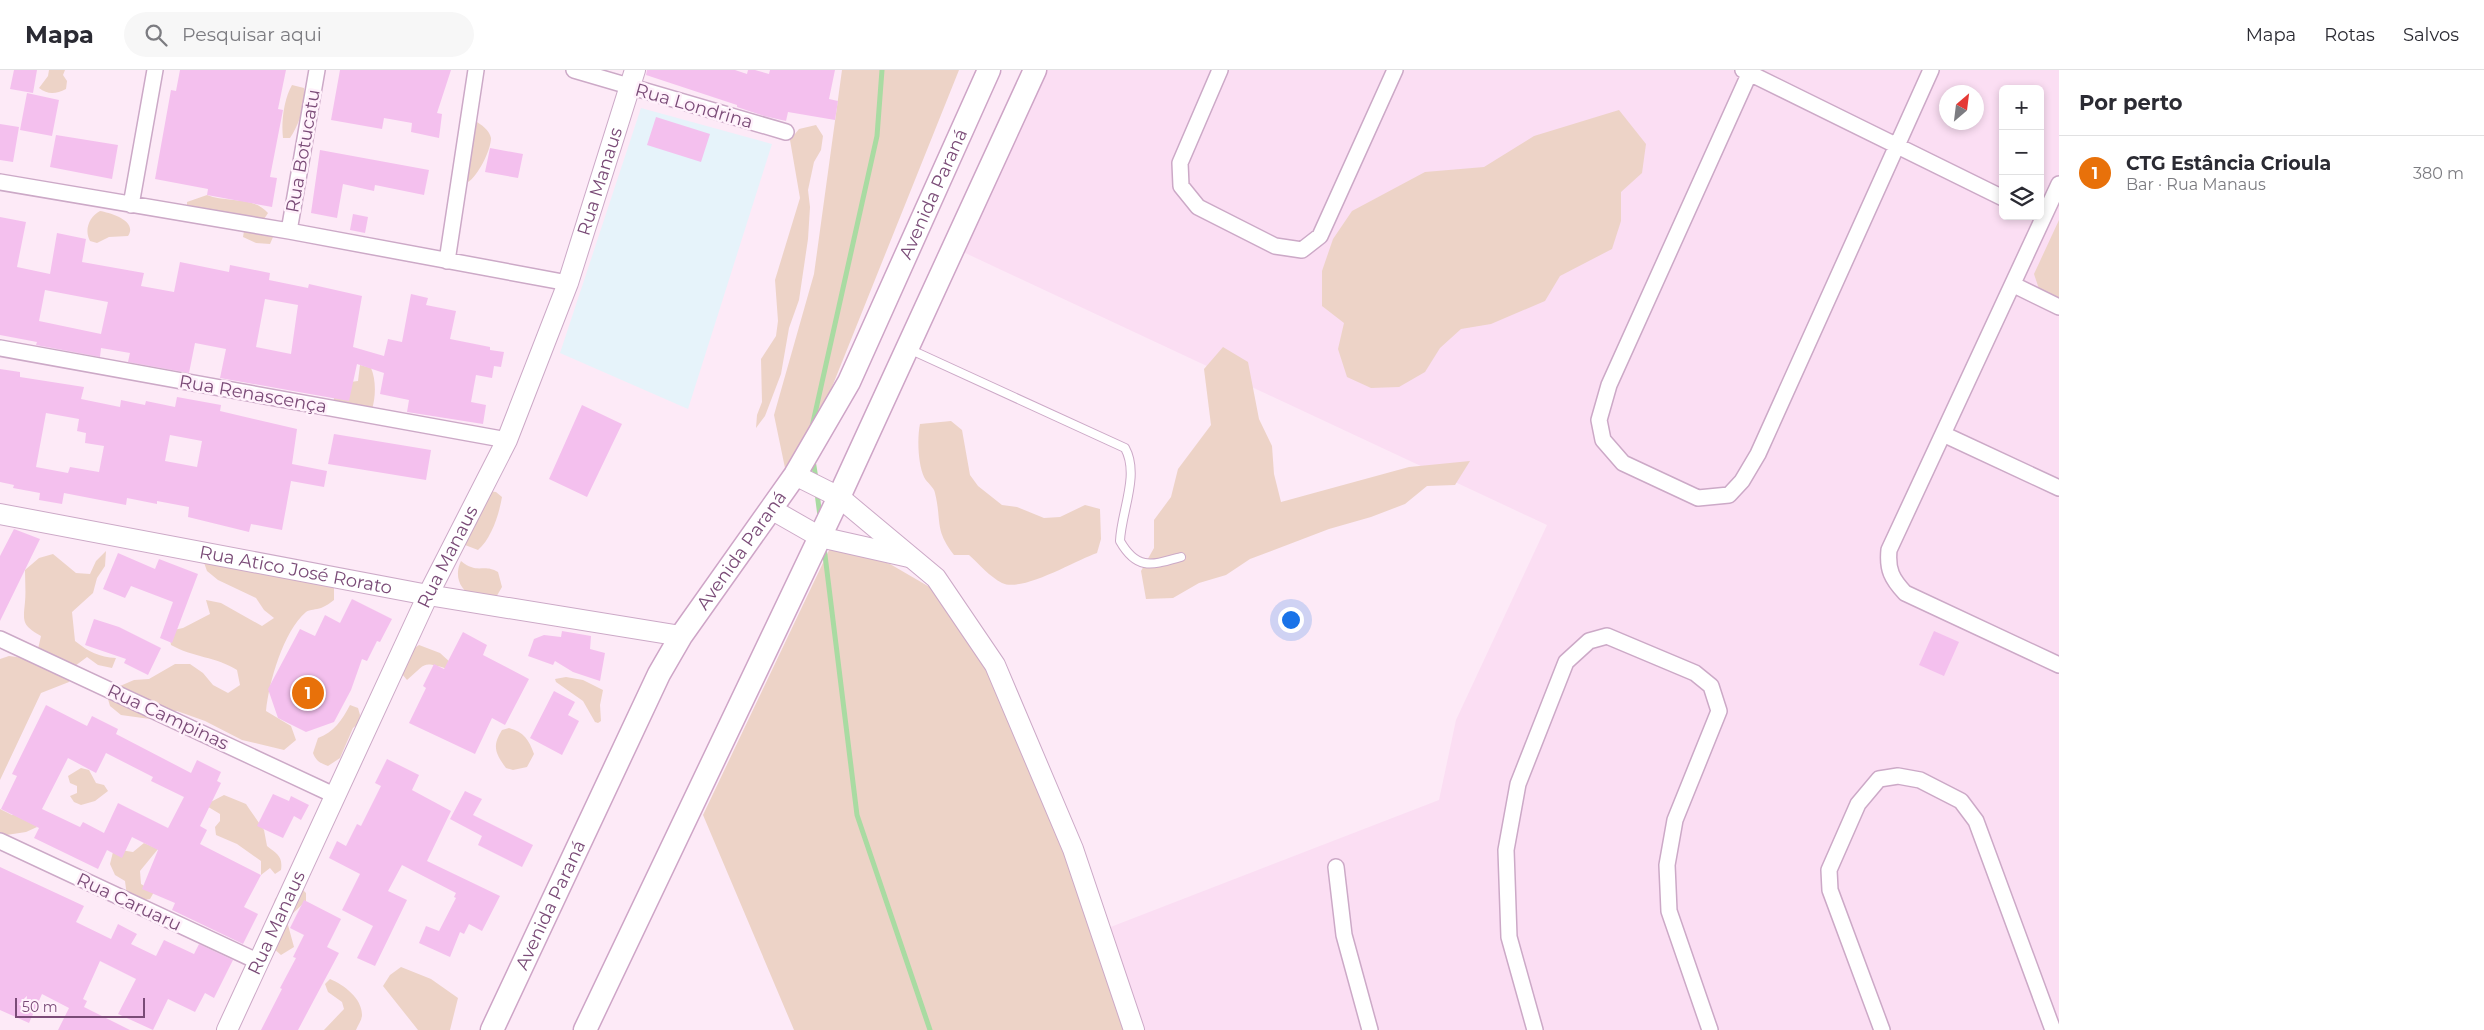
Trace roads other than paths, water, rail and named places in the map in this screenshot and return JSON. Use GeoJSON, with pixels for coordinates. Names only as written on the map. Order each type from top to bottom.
{"type":"FeatureCollection","features":[{"type":"Feature","properties":{"kind":"main road","name":"Avenida Paraná"},"geometry":{"type":"LineString","coordinates":[[492,1030],[659,674],[681,636],[800,468],[849,382],[989,70]]}},
{"type":"Feature","properties":{"kind":"main road"},"geometry":{"type":"LineString","coordinates":[[585,1030],[839,498],[1035,70]]}},
{"type":"Feature","properties":{"kind":"street"},"geometry":{"type":"LineString","coordinates":[[131,205],[155,70]]}},
{"type":"Feature","properties":{"kind":"street","name":"Rua Botucatu"},"geometry":{"type":"LineString","coordinates":[[289,231],[317,70]]}},
{"type":"Feature","properties":{"kind":"street"},"geometry":{"type":"LineString","coordinates":[[447,261],[476,70]]}},
{"type":"Feature","properties":{"kind":"street","name":"Rua Londrina"},"geometry":{"type":"LineString","coordinates":[[574,70],[632,79],[786,132]]}},
{"type":"Feature","properties":{"kind":"street"},"geometry":{"type":"LineString","coordinates":[[1220,70],[1180,163],[1181,186],[1198,207],[1275,246],[1302,250],[1320,236],[1395,70]]}},
{"type":"Feature","properties":{"kind":"street"},"geometry":{"type":"LineString","coordinates":[[1931,70],[1896,143],[1758,454],[1742,481],[1729,495],[1698,498],[1624,463],[1603,440],[1599,420],[1608,384],[1748,71],[1896,143],[1999,196]]}},
{"type":"Feature","properties":{"kind":"street","name":"Rua Manaus"},"geometry":{"type":"LineString","coordinates":[[227,1030],[428,595],[507,440],[568,283],[632,79]]}},
{"type":"Feature","properties":{"kind":"street"},"geometry":{"type":"LineString","coordinates":[[0,182],[289,231],[568,283]]}},
{"type":"Feature","properties":{"kind":"street"},"geometry":{"type":"LineString","coordinates":[[2044,212],[2059,184]]}},
{"type":"Feature","properties":{"kind":"street"},"geometry":{"type":"LineString","coordinates":[[2040,220],[2014,285],[1889,550],[1888,565],[1892,579],[1905,593],[2059,666]]}},
{"type":"Feature","properties":{"kind":"street"},"geometry":{"type":"LineString","coordinates":[[2014,285],[2059,307]]}},
{"type":"Feature","properties":{"kind":"street","name":"Rua Renascença"},"geometry":{"type":"LineString","coordinates":[[0,348],[507,440]]}},
{"type":"Feature","properties":{"kind":"street"},"geometry":{"type":"LineString","coordinates":[[1943,434],[2059,488]]}},
{"type":"Feature","properties":{"kind":"street"},"geometry":{"type":"LineString","coordinates":[[800,468],[914,558],[936,578],[953,600],[995,665],[1073,850],[1134,1030]]}},
{"type":"Feature","properties":{"kind":"street"},"geometry":{"type":"LineString","coordinates":[[772,509],[820,536],[914,558]]}},
{"type":"Feature","properties":{"kind":"street","name":"Rua Atico José Rorato"},"geometry":{"type":"LineString","coordinates":[[0,514],[428,595],[681,636]]}},
{"type":"Feature","properties":{"kind":"street"},"geometry":{"type":"LineString","coordinates":[[1535,1030],[1509,937],[1506,850],[1518,784],[1566,662],[1589,641],[1607,636],[1695,673],[1711,686],[1720,711],[1675,820],[1667,865],[1669,911],[1710,1030]]}},
{"type":"Feature","properties":{"kind":"street","name":"Rua Campinas"},"geometry":{"type":"LineString","coordinates":[[0,638],[336,796]]}},
{"type":"Feature","properties":{"kind":"street"},"geometry":{"type":"LineString","coordinates":[[1882,1030],[1830,890],[1830,870],[1858,804],[1879,779],[1898,776],[1920,780],[1961,801],[1976,821],[2053,1030]]}},
{"type":"Feature","properties":{"kind":"street","name":"Rua Caruaru"},"geometry":{"type":"LineString","coordinates":[[0,841],[259,962]]}},
{"type":"Feature","properties":{"kind":"street"},"geometry":{"type":"LineString","coordinates":[[1336,867],[1344,935],[1370,1030]]}},
{"type":"Feature","properties":{"kind":"lane"},"geometry":{"type":"LineString","coordinates":[[908,348],[1125,448],[1128,454],[1130,483],[1120,541],[1133,559],[1151,565],[1181,557]]}},
{"type":"Feature","properties":{"kind":"waterway"},"geometry":{"type":"LineString","coordinates":[[812,427],[877,136],[882,70]]}},
{"type":"Feature","properties":{"kind":"waterway"},"geometry":{"type":"LineString","coordinates":[[813,460],[816,479]]}},
{"type":"Feature","properties":{"kind":"waterway"},"geometry":{"type":"LineString","coordinates":[[817,493],[820,516]]}},
{"type":"Feature","properties":{"kind":"waterway"},"geometry":{"type":"LineString","coordinates":[[824,547],[857,815],[930,1030]]}},
{"type":"Feature","properties":{"kind":"place","name":"CTG Estância Crioula"},"geometry":{"type":"Point","coordinates":[308,693]}}]}
